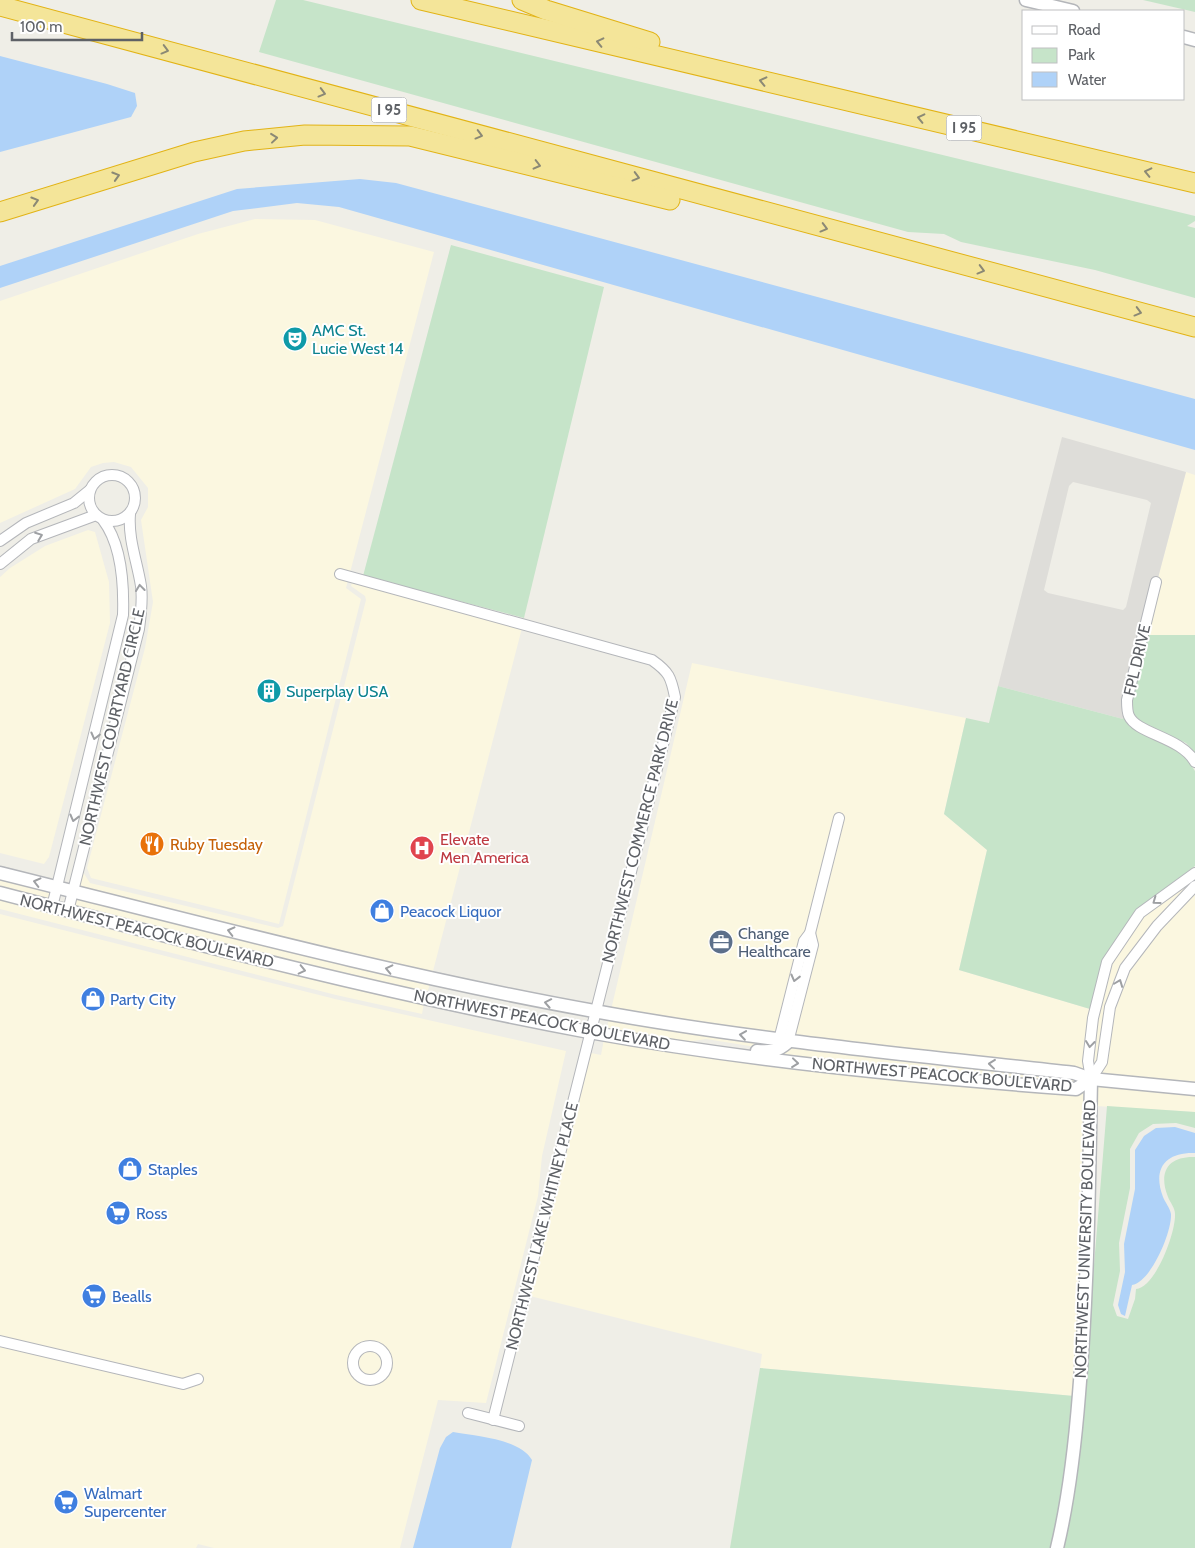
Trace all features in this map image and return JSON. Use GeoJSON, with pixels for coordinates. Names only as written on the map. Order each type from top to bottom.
{"type":"FeatureCollection","features":[{"type":"Feature","properties":{"kind":"highway","name":"I 95"},"geometry":{"type":"LineString","coordinates":[[421,0],[1195,183]]}},
{"type":"Feature","properties":{"kind":"highway"},"geometry":{"type":"LineString","coordinates":[[522,0],[546,10],[672,49],[733,74]]}},
{"type":"Feature","properties":{"kind":"highway","name":"I 95"},"geometry":{"type":"LineString","coordinates":[[0,6],[1195,327]]}},
{"type":"Feature","properties":{"kind":"highway"},"geometry":{"type":"LineString","coordinates":[[0,212],[194,152],[236,143],[305,135],[356,134],[410,136],[559,171],[710,210],[777,215]]}},
{"type":"Feature","properties":{"kind":"street"},"geometry":{"type":"LineString","coordinates":[[1026,0],[1069,10]]}},
{"type":"Feature","properties":{"kind":"street"},"geometry":{"type":"LineString","coordinates":[[0,541],[26,523],[74,503],[105,475],[120,476],[127,480],[135,492],[134,505],[130,514],[119,521],[99,518],[31,539],[0,564]]}},
{"type":"Feature","properties":{"kind":"street"},"geometry":{"type":"LineString","coordinates":[[90,490],[90,506],[99,518]]}},
{"type":"Feature","properties":{"kind":"street","name":"NORTHWEST COURTYARD CIRCLE"},"geometry":{"type":"LineString","coordinates":[[68,911],[139,628],[142,607],[141,587],[129,531],[130,514]]}},
{"type":"Feature","properties":{"kind":"street","name":"NORTHWEST COURTYARD CIRCLE"},"geometry":{"type":"LineString","coordinates":[[52,906],[123,615],[122,572],[110,530],[99,518]]}},
{"type":"Feature","properties":{"kind":"street","name":"NORTHWEST COMMERCE PARK DRIVE"},"geometry":{"type":"LineString","coordinates":[[340,574],[631,653],[652,660],[666,670],[672,682],[675,697],[672,712],[591,1032]]}},
{"type":"Feature","properties":{"kind":"street","name":"FPL DRIVE"},"geometry":{"type":"LineString","coordinates":[[1156,582],[1127,700],[1129,716],[1137,724],[1184,747],[1195,762]]}},
{"type":"Feature","properties":{"kind":"street"},"geometry":{"type":"LineString","coordinates":[[86,771],[103,776]]}},
{"type":"Feature","properties":{"kind":"street"},"geometry":{"type":"LineString","coordinates":[[688,1047],[706,1043],[770,1052],[780,1050],[813,945],[810,933],[839,818]]}},
{"type":"Feature","properties":{"kind":"street","name":"NORTHWEST PEACOCK BOULEVARD"},"geometry":{"type":"LineString","coordinates":[[0,873],[442,982],[596,1012],[784,1041],[1074,1073],[1091,1079],[1195,1089]]}},
{"type":"Feature","properties":{"kind":"street"},"geometry":{"type":"LineString","coordinates":[[1091,1079],[1088,1061],[1093,1018],[1107,962],[1140,913],[1195,873]]}},
{"type":"Feature","properties":{"kind":"street"},"geometry":{"type":"LineString","coordinates":[[1091,1079],[1102,1062],[1110,1007],[1125,968],[1157,926],[1195,886]]}},
{"type":"Feature","properties":{"kind":"street","name":"NORTHWEST PEACOCK BOULEVARD"},"geometry":{"type":"LineString","coordinates":[[0,893],[398,992],[591,1032],[778,1061],[1017,1084],[1076,1089],[1091,1079]]}},
{"type":"Feature","properties":{"kind":"street","name":"NORTHWEST LAKE WHITNEY PLACE"},"geometry":{"type":"LineString","coordinates":[[494,1420],[591,1032]]}},
{"type":"Feature","properties":{"kind":"street","name":"NORTHWEST UNIVERSITY BOULEVARD"},"geometry":{"type":"LineString","coordinates":[[1057,1548],[1075,1435],[1084,1343],[1088,1261],[1091,1079]]}},
{"type":"Feature","properties":{"kind":"street"},"geometry":{"type":"LineString","coordinates":[[0,1341],[183,1384],[198,1379]]}},
{"type":"Feature","properties":{"kind":"street"},"geometry":{"type":"LineString","coordinates":[[468,1413],[519,1426]]}},
{"type":"Feature","properties":{"kind":"shaded area"},"geometry":{"type":"Polygon","coordinates":[[[255,219],[315,220],[434,252],[346,588],[361,599],[279,924],[91,878],[87,868],[145,648],[153,602],[141,520],[148,507],[148,488],[131,467],[114,462],[103,463],[91,467],[75,489],[0,523],[0,301],[198,234],[255,219]]]}},
{"type":"Feature","properties":{"kind":"shaded area"},"geometry":{"type":"Polygon","coordinates":[[[1062,437],[1186,472],[1158,578],[1152,577],[1122,699],[1123,719],[998,686],[1062,437]],[[1073,482],[1069,486],[1044,590],[1048,593],[1123,610],[1126,607],[1151,503],[1147,500],[1073,482]]]}},
{"type":"Feature","properties":{"kind":"shaded area"},"geometry":{"type":"Polygon","coordinates":[[[1186,472],[1195,475],[1195,635],[1148,635],[1162,579],[1158,578],[1186,472]]]}},
{"type":"Feature","properties":{"kind":"shaded area"},"geometry":{"type":"Polygon","coordinates":[[[88,530],[95,532],[109,582],[110,623],[49,857],[44,864],[0,853],[0,577],[10,568],[45,546],[88,530]]]}},
{"type":"Feature","properties":{"kind":"shaded area"},"geometry":{"type":"Polygon","coordinates":[[[352,582],[522,628],[432,975],[79,888],[83,872],[90,883],[278,928],[283,926],[366,600],[365,596],[351,586],[352,582]]]}},
{"type":"Feature","properties":{"kind":"shaded area"},"geometry":{"type":"Polygon","coordinates":[[[692,663],[966,718],[944,814],[987,850],[959,970],[1090,1009],[1083,1060],[1085,1072],[795,1038],[818,946],[816,931],[844,815],[835,813],[806,929],[799,940],[775,1035],[611,1010],[692,663]]]}},
{"type":"Feature","properties":{"kind":"shaded area"},"geometry":{"type":"Polygon","coordinates":[[[0,877],[51,890],[48,901],[0,889],[0,877]]]}},
{"type":"Feature","properties":{"kind":"shaded area"},"geometry":{"type":"Polygon","coordinates":[[[1195,879],[1153,923],[1120,966],[1105,1006],[1098,1060],[1094,1066],[1098,1019],[1112,964],[1144,916],[1195,879]]]}},
{"type":"Feature","properties":{"kind":"shaded area"},"geometry":{"type":"Polygon","coordinates":[[[1195,893],[1195,1085],[1100,1075],[1107,1063],[1115,1009],[1130,970],[1161,928],[1195,893]]]}},
{"type":"Feature","properties":{"kind":"shaded area"},"geometry":{"type":"Polygon","coordinates":[[[77,897],[430,983],[427,994],[74,908],[77,897]]]}},
{"type":"Feature","properties":{"kind":"shaded area"},"geometry":{"type":"Polygon","coordinates":[[[0,898],[424,1003],[422,1014],[336,995],[0,909],[0,898]]]}},
{"type":"Feature","properties":{"kind":"shaded area"},"geometry":{"type":"Polygon","coordinates":[[[0,914],[335,999],[566,1051],[542,1156],[538,1196],[486,1403],[438,1400],[400,1548],[214,1548],[198,1544],[196,1548],[0,1548],[0,914]]]}},
{"type":"Feature","properties":{"kind":"shaded area"},"geometry":{"type":"Polygon","coordinates":[[[609,1019],[778,1045],[756,1047],[706,1039],[687,1042],[606,1030],[609,1019]]]}},
{"type":"Feature","properties":{"kind":"shaded area"},"geometry":{"type":"Polygon","coordinates":[[[604,1039],[1086,1088],[1083,1260],[1074,1396],[760,1368],[762,1354],[530,1296],[591,1053],[601,1055],[604,1039]]]}},
{"type":"Feature","properties":{"kind":"shaded area"},"geometry":{"type":"Polygon","coordinates":[[[790,1047],[1081,1080],[1074,1084],[932,1073],[775,1056],[790,1047]]]}},
{"type":"Feature","properties":{"kind":"shaded area"},"geometry":{"type":"Polygon","coordinates":[[[1096,1084],[1195,1094],[1195,1112],[1096,1106],[1096,1084]]]}},
{"type":"Feature","properties":{"kind":"green space"},"geometry":{"type":"Polygon","coordinates":[[[276,0],[303,0],[1195,216],[1195,221],[1187,226],[1195,228],[1195,298],[1095,270],[961,242],[944,234],[908,232],[259,52],[276,0]]]}},
{"type":"Feature","properties":{"kind":"green space"},"geometry":{"type":"Polygon","coordinates":[[[1143,0],[1195,0],[1195,12],[1143,0]]]}},
{"type":"Feature","properties":{"kind":"green space"},"geometry":{"type":"Polygon","coordinates":[[[451,245],[604,287],[524,618],[363,576],[451,245]]]}},
{"type":"Feature","properties":{"kind":"green space"},"geometry":{"type":"Polygon","coordinates":[[[1148,635],[1195,635],[1195,753],[1186,743],[1140,721],[1133,714],[1132,701],[1148,635]]]}},
{"type":"Feature","properties":{"kind":"green space"},"geometry":{"type":"Polygon","coordinates":[[[998,686],[1123,719],[1124,716],[1181,750],[1195,771],[1195,866],[1136,910],[1103,960],[1090,1009],[959,970],[987,850],[944,814],[966,718],[989,723],[998,686]]]}},
{"type":"Feature","properties":{"kind":"green space"},"geometry":{"type":"Polygon","coordinates":[[[1107,1106],[1195,1112],[1195,1128],[1176,1123],[1153,1124],[1139,1133],[1130,1149],[1130,1188],[1119,1243],[1120,1271],[1113,1305],[1117,1316],[1128,1319],[1135,1299],[1136,1289],[1151,1279],[1157,1269],[1172,1233],[1175,1214],[1165,1188],[1165,1173],[1168,1167],[1178,1159],[1195,1157],[1195,1548],[1062,1548],[1091,1302],[1107,1106]]]}},
{"type":"Feature","properties":{"kind":"green space"},"geometry":{"type":"Polygon","coordinates":[[[760,1368],[1074,1396],[1063,1485],[1052,1548],[730,1548],[760,1368]]]}},
{"type":"Feature","properties":{"kind":"water"},"geometry":{"type":"Polygon","coordinates":[[[0,56],[135,93],[137,106],[131,117],[0,152],[0,56]]]}},
{"type":"Feature","properties":{"kind":"water"},"geometry":{"type":"Polygon","coordinates":[[[360,179],[396,183],[1195,399],[1195,450],[339,207],[297,203],[233,211],[0,288],[0,266],[237,189],[360,179]]]}},
{"type":"Feature","properties":{"kind":"water"},"geometry":{"type":"Polygon","coordinates":[[[1175,1127],[1195,1133],[1195,1153],[1176,1155],[1164,1164],[1161,1170],[1159,1178],[1160,1187],[1171,1214],[1168,1232],[1153,1266],[1139,1282],[1132,1285],[1125,1316],[1121,1314],[1118,1305],[1125,1272],[1124,1244],[1135,1189],[1135,1150],[1144,1136],[1156,1128],[1175,1127]]]}},
{"type":"Feature","properties":{"kind":"water"},"geometry":{"type":"Polygon","coordinates":[[[453,1432],[508,1443],[518,1447],[532,1460],[511,1548],[413,1548],[440,1448],[446,1437],[453,1432]]]}},
{"type":"Feature","properties":{"kind":"place","name":"AMC St. Lucie West 14"},"geometry":{"type":"Point","coordinates":[295,339]}},
{"type":"Feature","properties":{"kind":"place","name":"Superplay USA"},"geometry":{"type":"Point","coordinates":[269,691]}},
{"type":"Feature","properties":{"kind":"place","name":"Ruby Tuesday"},"geometry":{"type":"Point","coordinates":[152,844]}},
{"type":"Feature","properties":{"kind":"place","name":"Elevate Men America"},"geometry":{"type":"Point","coordinates":[422,848]}},
{"type":"Feature","properties":{"kind":"place","name":"Peacock Liquor"},"geometry":{"type":"Point","coordinates":[382,911]}},
{"type":"Feature","properties":{"kind":"place","name":"Change Healthcare"},"geometry":{"type":"Point","coordinates":[721,942]}},
{"type":"Feature","properties":{"kind":"place","name":"Party City"},"geometry":{"type":"Point","coordinates":[93,999]}},
{"type":"Feature","properties":{"kind":"place","name":"Staples"},"geometry":{"type":"Point","coordinates":[130,1169]}},
{"type":"Feature","properties":{"kind":"place","name":"Ross"},"geometry":{"type":"Point","coordinates":[118,1213]}},
{"type":"Feature","properties":{"kind":"place","name":"Bealls"},"geometry":{"type":"Point","coordinates":[94,1296]}},
{"type":"Feature","properties":{"kind":"place","name":"Walmart Supercenter"},"geometry":{"type":"Point","coordinates":[66,1502]}}]}
